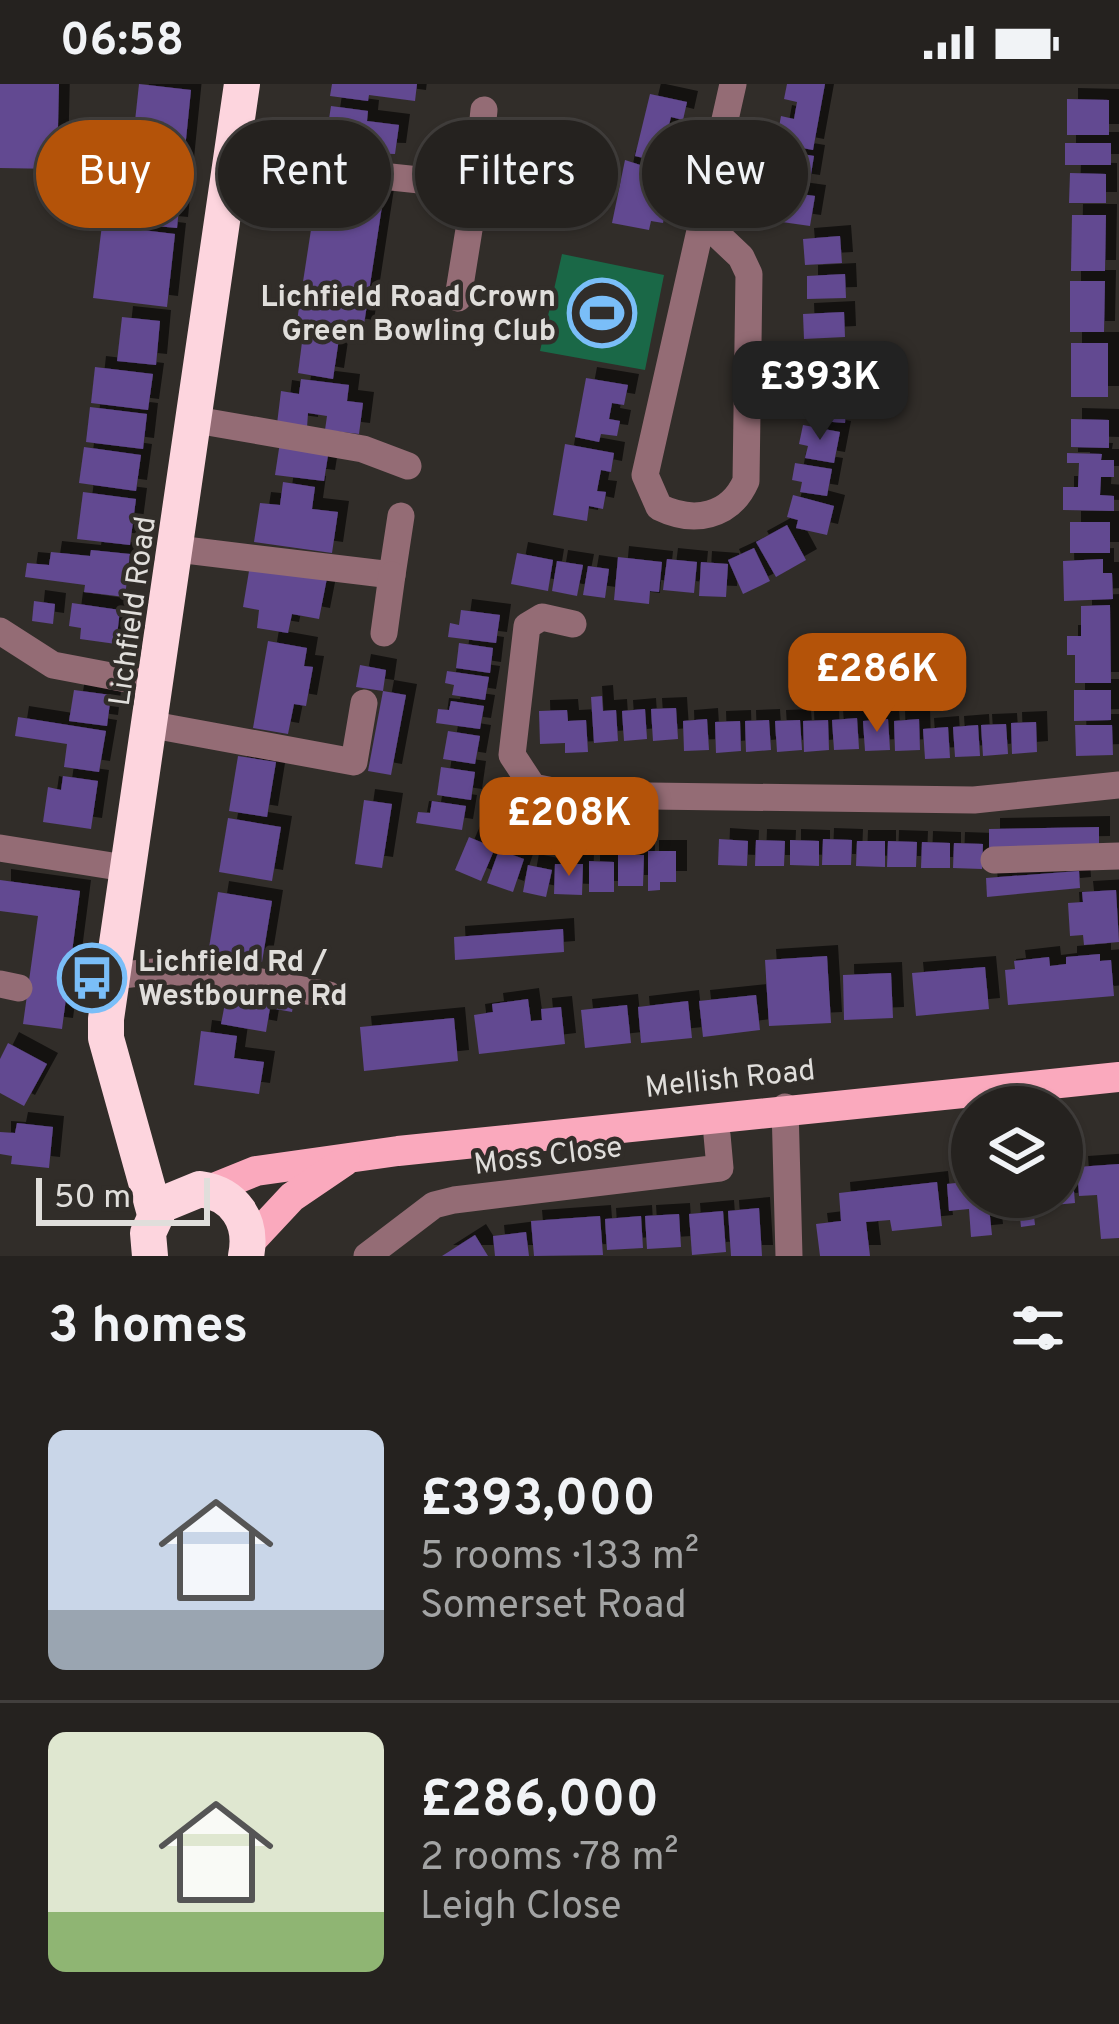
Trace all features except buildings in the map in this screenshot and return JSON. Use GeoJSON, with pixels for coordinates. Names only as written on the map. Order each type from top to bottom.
{"type":"FeatureCollection","features":[{"type":"Feature","properties":{"kind":"highway","name":"Lichfield Road"},"geometry":{"type":"LineString","coordinates":[[236,120],[242,84]]}},
{"type":"Feature","properties":{"kind":"highway","name":"Lichfield Road"},"geometry":{"type":"LineString","coordinates":[[146,1240],[133,1145],[106,1038],[221,228]]}},
{"type":"Feature","properties":{"kind":"highway"},"geometry":{"type":"LineString","coordinates":[[133,1145],[241,1213],[247,1249]]}},
{"type":"Feature","properties":{"kind":"highway"},"geometry":{"type":"LineString","coordinates":[[146,1240],[198,1190]]}},
{"type":"Feature","properties":{"kind":"main road","name":"Mellish Road"},"geometry":{"type":"LineString","coordinates":[[198,1190],[256,1171],[350,1158],[785,1107],[1119,1077]]}},
{"type":"Feature","properties":{"kind":"main road","name":"Mellish Road"},"geometry":{"type":"LineString","coordinates":[[247,1249],[292,1197],[350,1158]]}},
{"type":"Feature","properties":{"kind":"street"},"geometry":{"type":"LineString","coordinates":[[725,120],[733,84]]}},
{"type":"Feature","properties":{"kind":"street"},"geometry":{"type":"LineString","coordinates":[[483,120],[484,110]]}},
{"type":"Feature","properties":{"kind":"street"},"geometry":{"type":"LineString","coordinates":[[703,221],[741,257],[749,274],[746,481],[733,506],[722,514],[672,514],[659,507],[645,476],[703,221]]}},
{"type":"Feature","properties":{"kind":"street"},"geometry":{"type":"LineString","coordinates":[[458,298],[469,228]]}},
{"type":"Feature","properties":{"kind":"street"},"geometry":{"type":"LineString","coordinates":[[196,419],[363,449],[409,466]]}},
{"type":"Feature","properties":{"kind":"street"},"geometry":{"type":"LineString","coordinates":[[384,633],[401,517]]}},
{"type":"Feature","properties":{"kind":"street"},"geometry":{"type":"LineString","coordinates":[[177,549],[392,574]]}},
{"type":"Feature","properties":{"kind":"street"},"geometry":{"type":"LineString","coordinates":[[573,623],[542,617],[527,626],[512,755],[533,787],[573,795],[974,800],[1119,785]]}},
{"type":"Feature","properties":{"kind":"street"},"geometry":{"type":"LineString","coordinates":[[0,631],[53,665],[158,685]]}},
{"type":"Feature","properties":{"kind":"street"},"geometry":{"type":"LineString","coordinates":[[153,725],[354,762],[364,704]]}},
{"type":"Feature","properties":{"kind":"street"},"geometry":{"type":"LineString","coordinates":[[0,848],[131,869]]}},
{"type":"Feature","properties":{"kind":"street"},"geometry":{"type":"LineString","coordinates":[[994,860],[1119,856]]}},
{"type":"Feature","properties":{"kind":"street"},"geometry":{"type":"LineString","coordinates":[[113,977],[142,971],[216,974],[329,995]]}},
{"type":"Feature","properties":{"kind":"street"},"geometry":{"type":"LineString","coordinates":[[785,1107],[789,1256]]}},
{"type":"Feature","properties":{"kind":"street","name":"Moss Close"},"geometry":{"type":"LineString","coordinates":[[367,1256],[434,1205],[454,1200],[720,1168],[717,1135]]}},
{"type":"Feature","properties":{"kind":"green space","name":"Lichfield Road Crown Green Bowling Club"},"geometry":{"type":"Polygon","coordinates":[[[562,254],[664,275],[645,370],[540,351],[562,254]]]}},
{"type":"Feature","properties":{"kind":"place","name":"Lichfield Road Crown Green Bowling Club"},"geometry":{"type":"Point","coordinates":[602,313]}},
{"type":"Feature","properties":{"kind":"place","name":"Lichfield Rd / Westbourne Rd"},"geometry":{"type":"Point","coordinates":[92,978]}}]}
